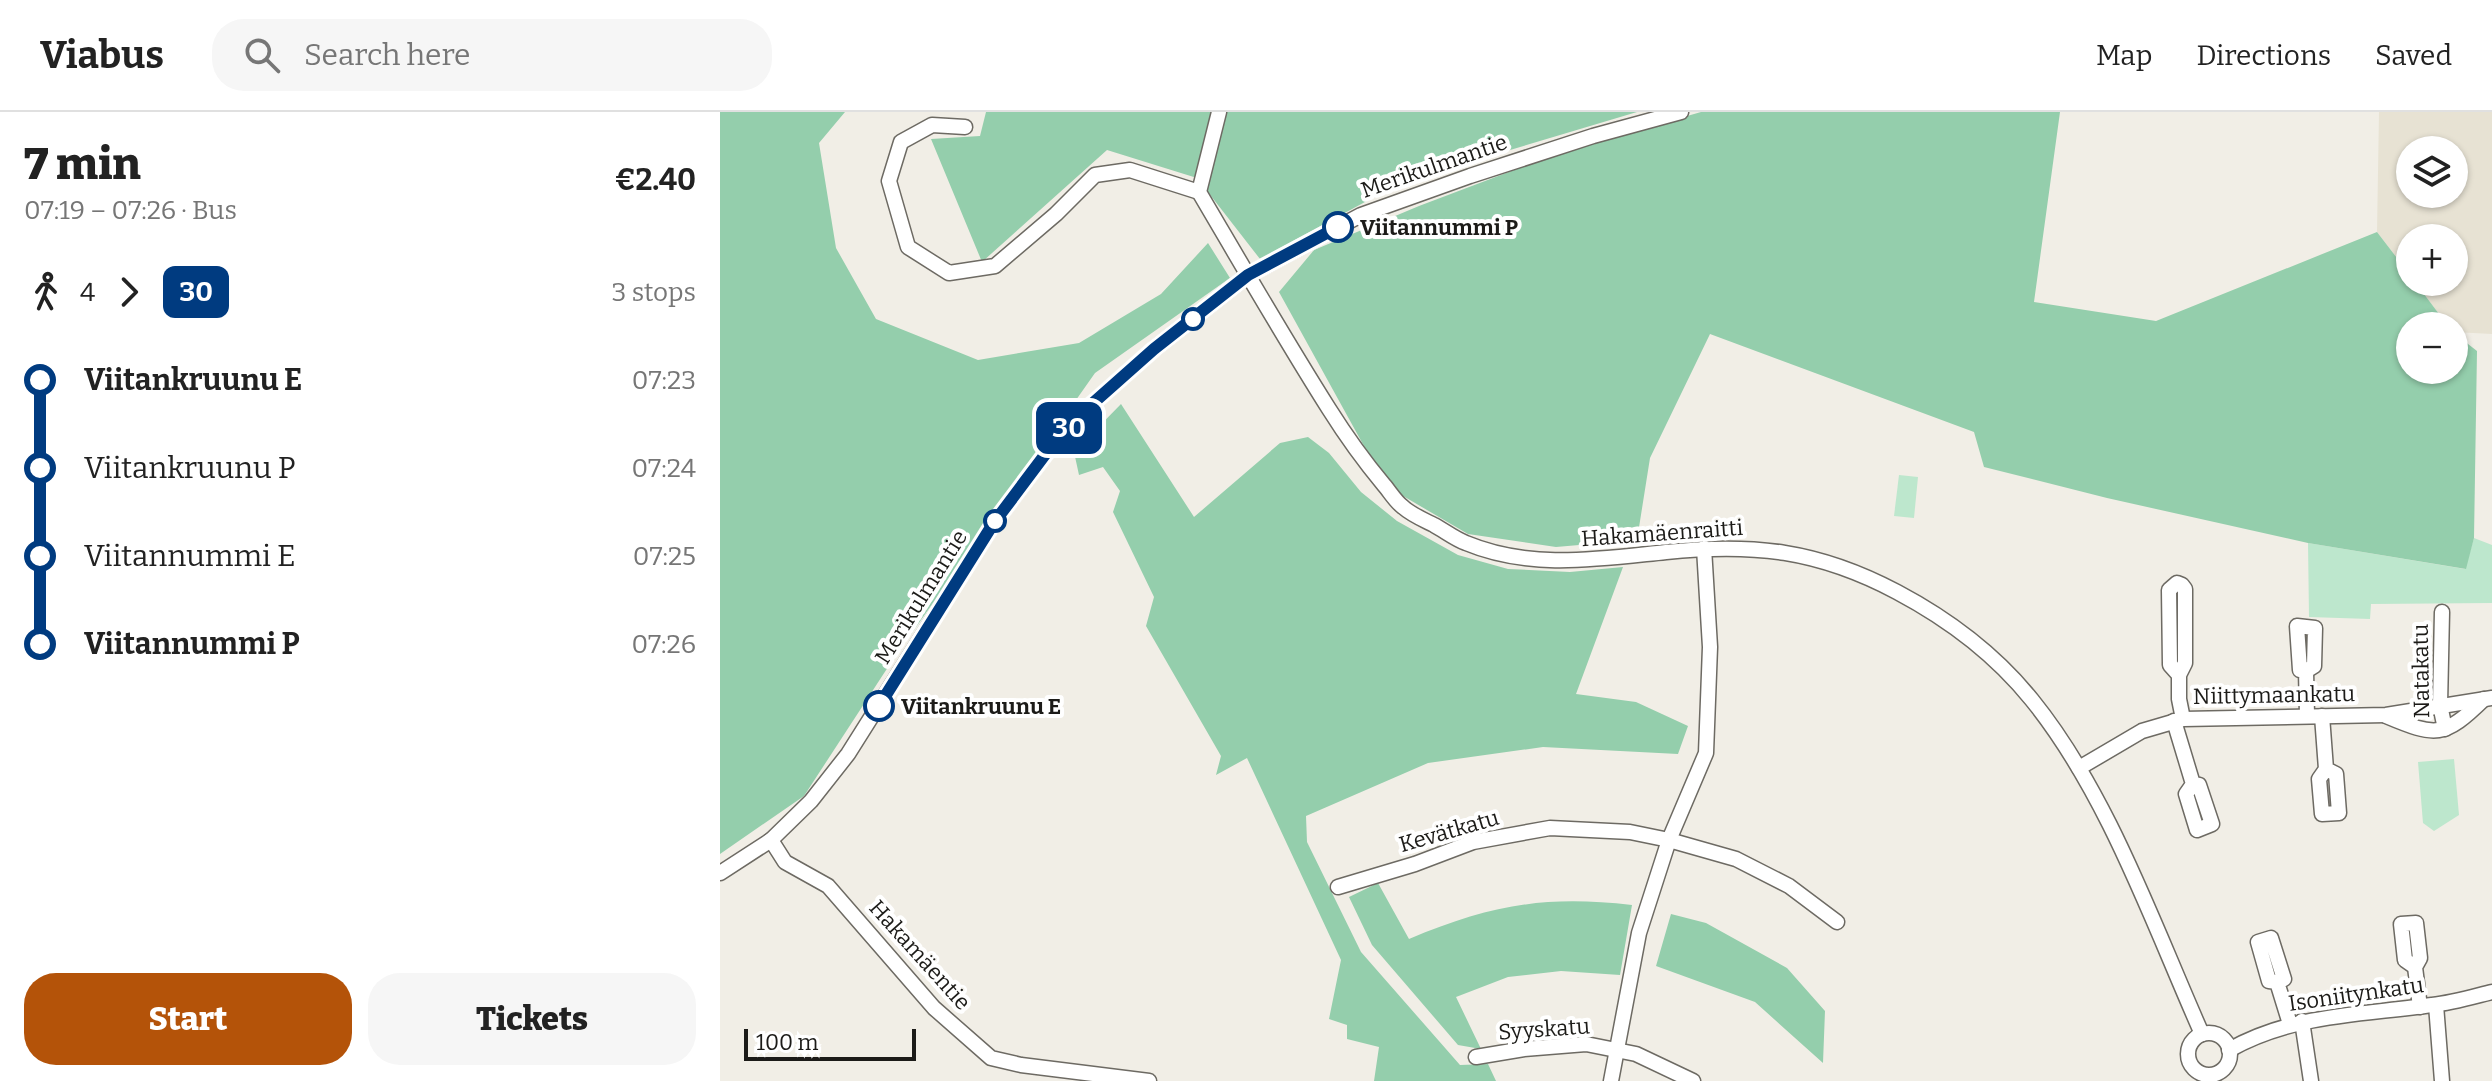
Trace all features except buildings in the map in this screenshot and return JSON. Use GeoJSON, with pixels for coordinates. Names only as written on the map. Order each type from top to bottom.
{"type":"FeatureCollection","features":[{"type":"Feature","properties":{"kind":"street"},"geometry":{"type":"LineString","coordinates":[[965,127],[932,125],[901,142],[889,181],[908,247],[949,273],[995,266],[1056,214],[1095,175],[1130,170],[1199,192],[1219,112]]}},
{"type":"Feature","properties":{"kind":"street","name":"Merikulmantie"},"geometry":{"type":"LineString","coordinates":[[720,873],[771,840],[811,801],[848,754],[993,524],[1047,452],[1083,412],[1154,349],[1248,275],[1361,215],[1484,171],[1681,112]]}},
{"type":"Feature","properties":{"kind":"street","name":"Hakamäenraitti"},"geometry":{"type":"LineString","coordinates":[[1199,192],[1272,318],[1355,451],[1403,507],[1464,543],[1511,558],[1565,562],[1704,548],[1770,549],[1806,555],[1882,584],[1931,610],[1969,638],[2032,700],[2079,768],[2117,842],[2202,1034]]}},
{"type":"Feature","properties":{"kind":"street"},"geometry":{"type":"LineString","coordinates":[[1611,1081],[1639,933],[1669,840],[1706,753],[1710,647],[1704,548]]}},
{"type":"Feature","properties":{"kind":"street"},"geometry":{"type":"LineString","coordinates":[[2179,675],[2170,665],[2169,626],[2169,590],[2177,583],[2185,589],[2185,663],[2179,675],[2178,720],[2193,784]]}},
{"type":"Feature","properties":{"kind":"street","name":"Natakatu"},"geometry":{"type":"LineString","coordinates":[[2442,612],[2440,705],[2445,729]]}},
{"type":"Feature","properties":{"kind":"street"},"geometry":{"type":"LineString","coordinates":[[2169,626],[2185,626]]}},
{"type":"Feature","properties":{"kind":"street"},"geometry":{"type":"LineString","coordinates":[[2306,671],[2326,769]]}},
{"type":"Feature","properties":{"kind":"street","name":"Niittymaankatu"},"geometry":{"type":"LineString","coordinates":[[2079,768],[2142,731],[2178,720],[2386,715],[2488,698]]}},
{"type":"Feature","properties":{"kind":"street","name":"Niittymaankatu"},"geometry":{"type":"LineString","coordinates":[[2386,715],[2430,732],[2445,729],[2488,698]]}},
{"type":"Feature","properties":{"kind":"street","name":"Kevätkatu"},"geometry":{"type":"LineString","coordinates":[[1338,887],[1415,864],[1473,842],[1550,828],[1630,832],[1736,859],[1789,886],[1837,922]]}},
{"type":"Feature","properties":{"kind":"street","name":"Hakamäentie"},"geometry":{"type":"LineString","coordinates":[[771,840],[785,862],[828,886],[934,1008],[991,1058],[1021,1065],[1149,1081]]}},
{"type":"Feature","properties":{"kind":"street"},"geometry":{"type":"LineString","coordinates":[[2415,967],[2420,1007]]}},
{"type":"Feature","properties":{"kind":"street"},"geometry":{"type":"LineString","coordinates":[[2277,982],[2296,1022],[2311,1081]]}},
{"type":"Feature","properties":{"kind":"street","name":"Isoniitynkatu"},"geometry":{"type":"LineString","coordinates":[[2229,1050],[2296,1022],[2436,1005],[2492,992]]}},
{"type":"Feature","properties":{"kind":"street"},"geometry":{"type":"LineString","coordinates":[[2436,1005],[2442,1081]]}},
{"type":"Feature","properties":{"kind":"street"},"geometry":{"type":"LineString","coordinates":[[2202,1034],[2216,1034],[2227,1043],[2229,1050],[2228,1064],[2218,1077],[2198,1072],[2189,1062],[2191,1042],[2202,1034]]}},
{"type":"Feature","properties":{"kind":"street","name":"Syyskatu"},"geometry":{"type":"LineString","coordinates":[[1476,1057],[1586,1044],[1636,1054],[1693,1081]]}},
{"type":"Feature","properties":{"kind":"shaded area"},"geometry":{"type":"Polygon","coordinates":[[[2379,112],[2492,112],[2492,334],[2468,333],[2468,312],[2438,312],[2426,296],[2468,296],[2468,224],[2396,224],[2396,257],[2377,232],[2379,112]]]}},
{"type":"Feature","properties":{"kind":"green space"},"geometry":{"type":"Polygon","coordinates":[[[720,112],[845,112],[819,143],[836,248],[876,319],[978,360],[1079,343],[1161,294],[1208,243],[1230,278],[1095,373],[890,664],[804,796],[720,854],[720,112]]]}},
{"type":"Feature","properties":{"kind":"green space"},"geometry":{"type":"Polygon","coordinates":[[[986,112],[1637,112],[1400,183],[1260,259],[1197,178],[1107,150],[982,262],[931,139],[980,136],[986,112]]]}},
{"type":"Feature","properties":{"kind":"green space"},"geometry":{"type":"Polygon","coordinates":[[[1701,112],[2060,112],[2034,302],[2156,321],[2377,232],[2396,257],[2396,296],[2426,296],[2438,312],[2396,312],[2396,384],[2468,384],[2468,344],[2477,351],[2474,538],[2466,569],[2308,543],[1984,467],[1974,432],[1710,334],[1650,458],[1637,540],[1556,547],[1468,534],[1386,486],[1279,292],[1314,250],[1559,153],[1701,112]]]}},
{"type":"Feature","properties":{"kind":"green space"},"geometry":{"type":"Polygon","coordinates":[[[1121,404],[1194,517],[1280,443],[1308,437],[1329,453],[1361,492],[1397,521],[1458,555],[1508,569],[1570,572],[1623,567],[1576,694],[1636,702],[1688,726],[1678,754],[1543,747],[1428,763],[1306,816],[1307,842],[1361,952],[1460,1065],[1488,1064],[1496,1081],[1374,1081],[1379,1047],[1347,1039],[1347,1025],[1329,1019],[1341,960],[1247,758],[1216,775],[1221,756],[1146,626],[1154,597],[1113,512],[1120,491],[1103,467],[1079,475],[1074,452],[1121,404]]]}},
{"type":"Feature","properties":{"kind":"green space"},"geometry":{"type":"Polygon","coordinates":[[[1899,475],[1918,477],[1914,518],[1894,516],[1899,475]]]}},
{"type":"Feature","properties":{"kind":"green space"},"geometry":{"type":"Polygon","coordinates":[[[2474,538],[2492,545],[2492,603],[2371,604],[2370,619],[2309,617],[2308,543],[2465,569],[2474,538]]]}},
{"type":"Feature","properties":{"kind":"green space"},"geometry":{"type":"Polygon","coordinates":[[[2454,759],[2459,815],[2434,831],[2423,823],[2418,762],[2454,759]]]}},
{"type":"Feature","properties":{"kind":"green space"},"geometry":{"type":"Polygon","coordinates":[[[1378,883],[1409,939],[1466,918],[1544,902],[1632,905],[1620,975],[1561,971],[1508,977],[1456,997],[1481,1049],[1458,1045],[1372,945],[1349,897],[1378,883]]]}},
{"type":"Feature","properties":{"kind":"green space"},"geometry":{"type":"Polygon","coordinates":[[[1671,914],[1706,923],[1787,968],[1825,1011],[1823,1063],[1755,1002],[1656,966],[1671,914]]]}},
{"type":"Feature","properties":{"kind":"bus line","name":"30"},"geometry":{"type":"LineString","coordinates":[[879,706],[993,524],[1047,452],[1083,412],[1154,349],[1248,275],[1338,227]]}},
{"type":"Feature","properties":{"kind":"place","name":"Viitannummi P"},"geometry":{"type":"Point","coordinates":[1338,227]}},
{"type":"Feature","properties":{"kind":"place","name":"Viitankruunu E"},"geometry":{"type":"Point","coordinates":[879,706]}}]}
